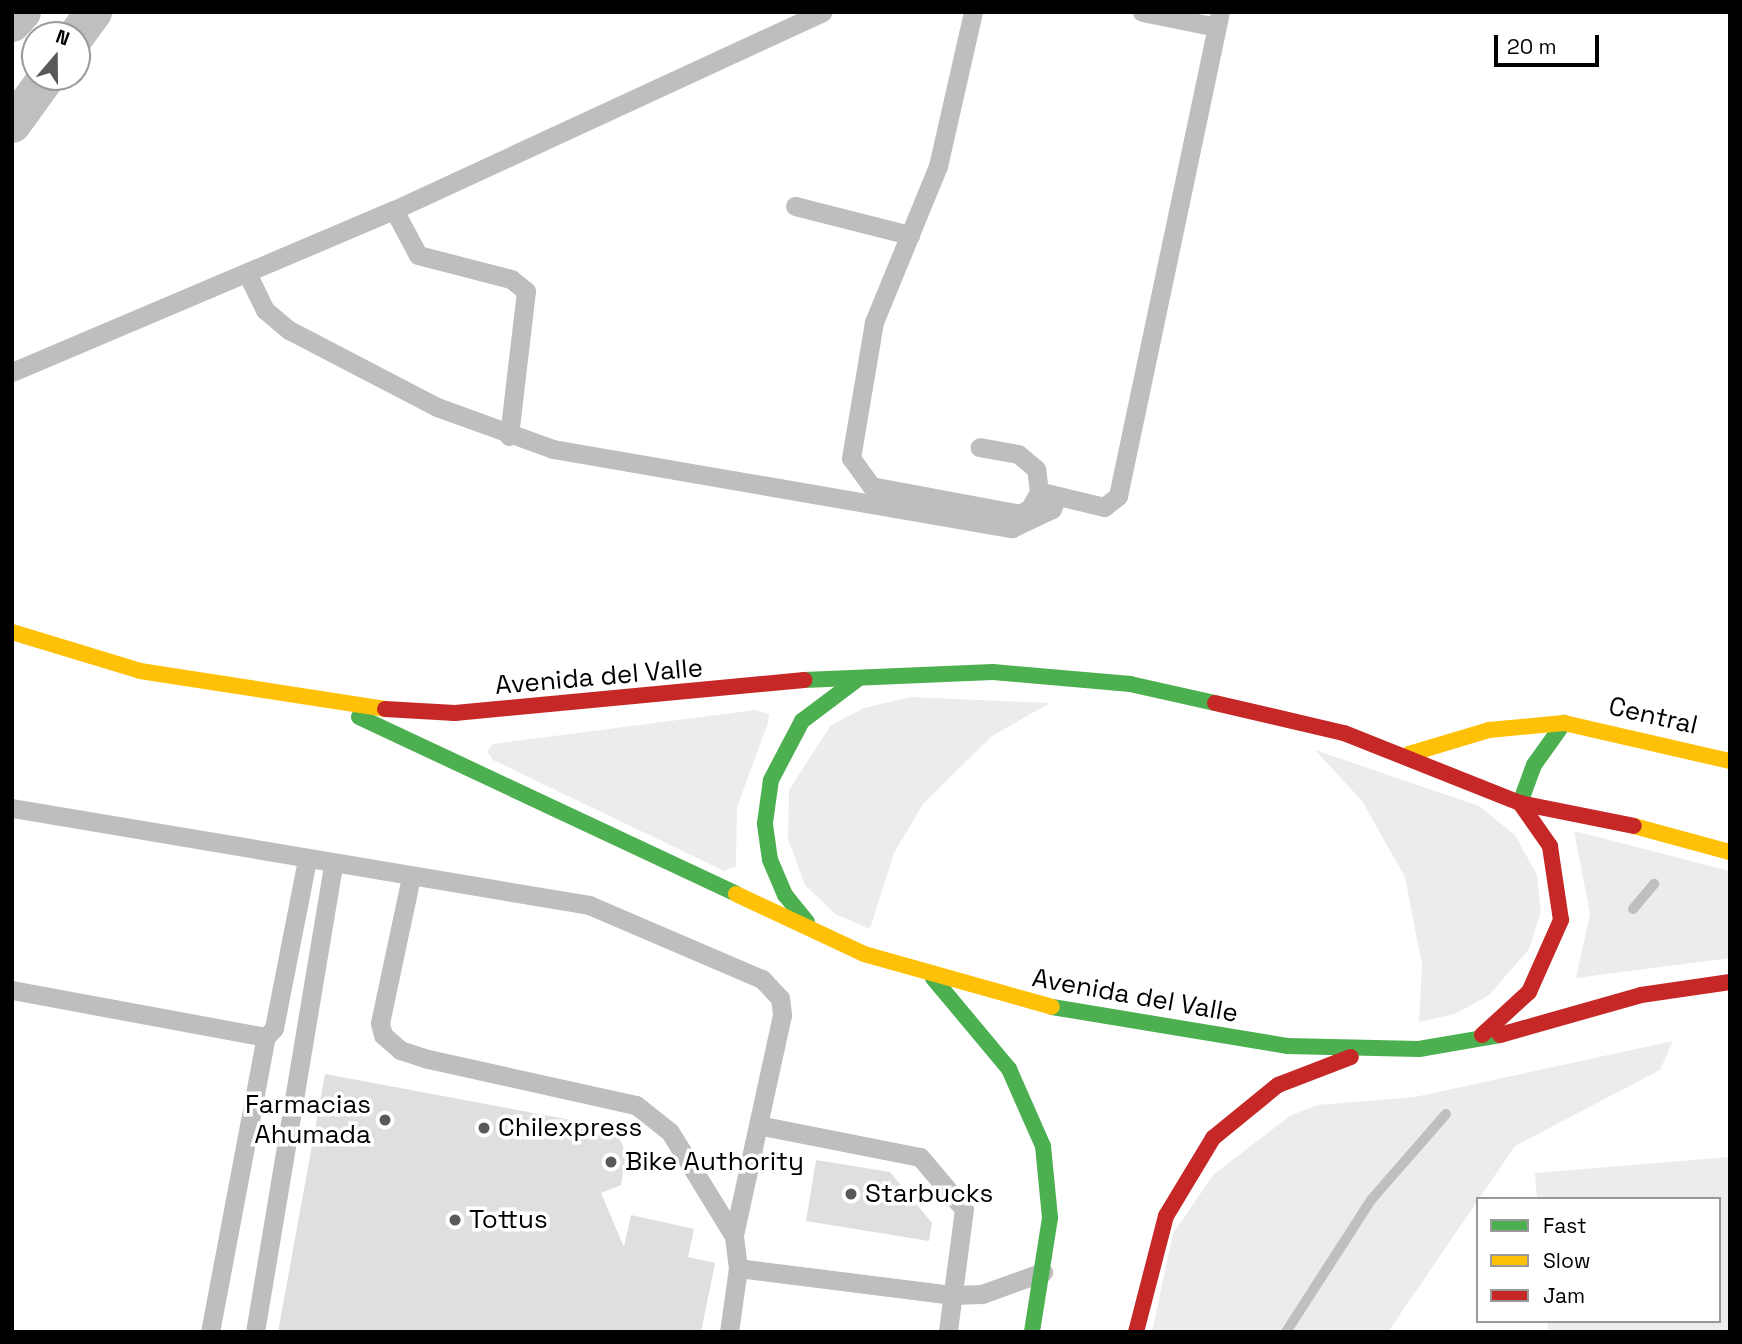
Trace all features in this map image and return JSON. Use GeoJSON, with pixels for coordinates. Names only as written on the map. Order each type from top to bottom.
{"type":"FeatureCollection","features":[{"type":"Feature","properties":{"kind":"street"},"geometry":{"type":"LineString","coordinates":[[12,23],[22,12]]}},
{"type":"Feature","properties":{"kind":"street","name":"Avenida del Valle"},"geometry":{"type":"LineString","coordinates":[[12,632],[140,671]]}},
{"type":"Feature","properties":{"kind":"street","name":"Avenida del Valle"},"geometry":{"type":"LineString","coordinates":[[52,664],[140,671],[330,705],[455,713],[871,674],[993,672],[1130,684],[1279,714],[1409,754],[1520,803],[1585,813],[1730,852]]}},
{"type":"Feature","properties":{"kind":"street","name":"Avenida del Valle"},"geometry":{"type":"LineString","coordinates":[[810,925],[785,895],[770,860],[765,823],[771,780],[802,721],[833,692],[871,674]]}},
{"type":"Feature","properties":{"kind":"street","name":"Avenida del Valle"},"geometry":{"type":"LineString","coordinates":[[330,705],[810,925],[933,978],[1126,1024],[1373,1051],[1466,1045],[1641,995],[1730,982]]}},
{"type":"Feature","properties":{"kind":"street"},"geometry":{"type":"LineString","coordinates":[[1520,803],[1540,756],[1564,723]]}},
{"type":"Feature","properties":{"kind":"street","name":"Central"},"geometry":{"type":"LineString","coordinates":[[1409,754],[1489,730],[1564,723],[1730,761]]}},
{"type":"Feature","properties":{"kind":"street","name":"Avenida del Valle"},"geometry":{"type":"LineString","coordinates":[[1466,1045],[1529,992],[1559,933],[1558,870],[1539,823],[1520,803]]}},
{"type":"Feature","properties":{"kind":"street"},"geometry":{"type":"LineString","coordinates":[[933,978],[993,1045],[1034,1120],[1051,1192],[1044,1272],[1032,1332]]}},
{"type":"Feature","properties":{"kind":"street"},"geometry":{"type":"LineString","coordinates":[[1136,1332],[1166,1216],[1213,1138],[1278,1085],[1373,1051]]}},
{"type":"Feature","properties":{"kind":"lane"},"geometry":{"type":"LineString","coordinates":[[12,372],[394,210],[823,12]]}},
{"type":"Feature","properties":{"kind":"lane"},"geometry":{"type":"LineString","coordinates":[[973,12],[937,166],[874,322],[851,458],[857,474],[871,486],[1020,514],[1048,494],[1104,507],[1118,499],[1218,20],[1142,12]]}},
{"type":"Feature","properties":{"kind":"lane"},"geometry":{"type":"LineString","coordinates":[[795,206],[910,235]]}},
{"type":"Feature","properties":{"kind":"lane"},"geometry":{"type":"LineString","coordinates":[[394,210],[418,255],[511,279],[526,291],[509,436]]}},
{"type":"Feature","properties":{"kind":"lane"},"geometry":{"type":"LineString","coordinates":[[247,273],[265,310],[289,330],[437,407],[509,436],[553,449],[1012,528],[1052,509],[1040,477],[1025,458],[980,447]]}},
{"type":"Feature","properties":{"kind":"lane"},"geometry":{"type":"LineString","coordinates":[[12,808],[307,860],[589,905],[762,979],[780,998],[782,1015],[734,1236],[738,1268],[729,1332]]}},
{"type":"Feature","properties":{"kind":"lane"},"geometry":{"type":"LineString","coordinates":[[210,1332],[266,1037],[274,1028],[307,860]]}},
{"type":"Feature","properties":{"kind":"lane"},"geometry":{"type":"LineString","coordinates":[[255,1332],[333,864]]}},
{"type":"Feature","properties":{"kind":"lane"},"geometry":{"type":"LineString","coordinates":[[411,877],[380,1023],[383,1035],[400,1050],[428,1059],[636,1105],[670,1132],[734,1236]]}},
{"type":"Feature","properties":{"kind":"lane"},"geometry":{"type":"LineString","coordinates":[[12,990],[266,1037]]}},
{"type":"Feature","properties":{"kind":"lane"},"geometry":{"type":"LineString","coordinates":[[758,1125],[920,1157],[964,1209],[948,1331]]}},
{"type":"Feature","properties":{"kind":"lane"},"geometry":{"type":"LineString","coordinates":[[738,1268],[951,1295],[982,1294],[1044,1272]]}},
{"type":"Feature","properties":{"kind":"shaded area"},"geometry":{"type":"Polygon","coordinates":[[[910,697],[1050,703],[992,736],[923,804],[894,853],[870,929],[835,914],[805,885],[788,839],[789,790],[831,725],[864,708],[910,697]]]}},
{"type":"Feature","properties":{"kind":"shaded area"},"geometry":{"type":"Polygon","coordinates":[[[755,710],[769,714],[768,723],[737,807],[736,866],[724,871],[493,760],[487,751],[493,744],[755,710]]]}},
{"type":"Feature","properties":{"kind":"shaded area"},"geometry":{"type":"Polygon","coordinates":[[[1315,750],[1479,806],[1515,835],[1537,875],[1541,911],[1529,949],[1489,995],[1455,1014],[1419,1022],[1422,965],[1405,877],[1362,801],[1315,750]]]}},
{"type":"Feature","properties":{"kind":"shaded area"},"geometry":{"type":"Polygon","coordinates":[[[1574,831],[1730,871],[1730,958],[1576,978],[1590,914],[1574,831]]]}},
{"type":"Feature","properties":{"kind":"shaded area"},"geometry":{"type":"Polygon","coordinates":[[[1673,1041],[1660,1070],[1515,1146],[1480,1197],[1476,1197],[1476,1203],[1388,1332],[1152,1332],[1173,1233],[1214,1174],[1290,1116],[1317,1105],[1415,1097],[1673,1041]]]}},
{"type":"Feature","properties":{"kind":"shaded area"},"geometry":{"type":"Polygon","coordinates":[[[1730,1157],[1730,1332],[1548,1332],[1547,1323],[1721,1323],[1721,1197],[1537,1197],[1535,1173],[1730,1157]]]}},
{"type":"Feature","properties":{"kind":"building","name":"Tottus"},"geometry":{"type":"Polygon","coordinates":[[[325,1074],[614,1128],[626,1152],[621,1185],[601,1193],[624,1247],[631,1215],[694,1229],[688,1257],[715,1263],[701,1332],[278,1332],[325,1074]]]}},
{"type":"Feature","properties":{"kind":"building"},"geometry":{"type":"Polygon","coordinates":[[[816,1160],[890,1172],[932,1223],[929,1241],[806,1221],[816,1160]]]}},
{"type":"Feature","properties":{"kind":"waterway"},"geometry":{"type":"LineString","coordinates":[[86,21],[93,12]]}},
{"type":"Feature","properties":{"kind":"waterway"},"geometry":{"type":"LineString","coordinates":[[12,124],[36,91]]}},
{"type":"Feature","properties":{"kind":"waterway"},"geometry":{"type":"LineString","coordinates":[[1633,909],[1654,884]]}},
{"type":"Feature","properties":{"kind":"waterway"},"geometry":{"type":"LineString","coordinates":[[1286,1332],[1371,1200],[1446,1114]]}},
{"type":"Feature","properties":{"kind":"traffic: fast"},"geometry":{"type":"LineString","coordinates":[[804,680],[993,672],[1130,684],[1215,703]]}},
{"type":"Feature","properties":{"kind":"traffic: fast"},"geometry":{"type":"LineString","coordinates":[[807,922],[785,895],[770,860],[765,823],[771,780],[802,721],[859,678]]}},
{"type":"Feature","properties":{"kind":"traffic: fast"},"geometry":{"type":"LineString","coordinates":[[359,717],[736,894]]}},
{"type":"Feature","properties":{"kind":"traffic: fast"},"geometry":{"type":"LineString","coordinates":[[1520,803],[1534,765],[1564,723]]}},
{"type":"Feature","properties":{"kind":"traffic: fast"},"geometry":{"type":"LineString","coordinates":[[933,978],[1009,1069],[1043,1146],[1050,1218],[1032,1332]]}},
{"type":"Feature","properties":{"kind":"traffic: fast"},"geometry":{"type":"LineString","coordinates":[[1052,1007],[1287,1046],[1419,1049],[1500,1035]]}},
{"type":"Feature","properties":{"kind":"traffic: slow"},"geometry":{"type":"LineString","coordinates":[[12,632],[140,671],[385,709]]}},
{"type":"Feature","properties":{"kind":"traffic: slow"},"geometry":{"type":"LineString","coordinates":[[1409,754],[1489,730],[1564,723],[1730,761]]}},
{"type":"Feature","properties":{"kind":"traffic: slow"},"geometry":{"type":"LineString","coordinates":[[1634,826],[1730,852]]}},
{"type":"Feature","properties":{"kind":"traffic: slow"},"geometry":{"type":"LineString","coordinates":[[736,894],[864,954],[1052,1007]]}},
{"type":"Feature","properties":{"kind":"traffic: jam"},"geometry":{"type":"LineString","coordinates":[[385,709],[455,713],[804,680]]}},
{"type":"Feature","properties":{"kind":"traffic: jam"},"geometry":{"type":"LineString","coordinates":[[1215,703],[1344,733],[1520,803],[1634,826]]}},
{"type":"Feature","properties":{"kind":"traffic: jam"},"geometry":{"type":"LineString","coordinates":[[1482,1035],[1529,992],[1561,920],[1550,846],[1520,803]]}},
{"type":"Feature","properties":{"kind":"traffic: jam"},"geometry":{"type":"LineString","coordinates":[[1500,1035],[1641,995],[1730,982]]}},
{"type":"Feature","properties":{"kind":"traffic: jam"},"geometry":{"type":"LineString","coordinates":[[1136,1332],[1166,1216],[1213,1138],[1278,1085],[1351,1057]]}},
{"type":"Feature","properties":{"kind":"place","name":"Farmacias Ahumada"},"geometry":{"type":"Point","coordinates":[385,1120]}},
{"type":"Feature","properties":{"kind":"place","name":"Chilexpress"},"geometry":{"type":"Point","coordinates":[484,1128]}},
{"type":"Feature","properties":{"kind":"place","name":"Bike Authority"},"geometry":{"type":"Point","coordinates":[611,1162]}},
{"type":"Feature","properties":{"kind":"place","name":"Starbucks"},"geometry":{"type":"Point","coordinates":[851,1194]}},
{"type":"Feature","properties":{"kind":"place","name":"Tottus"},"geometry":{"type":"Point","coordinates":[455,1220]}}]}
